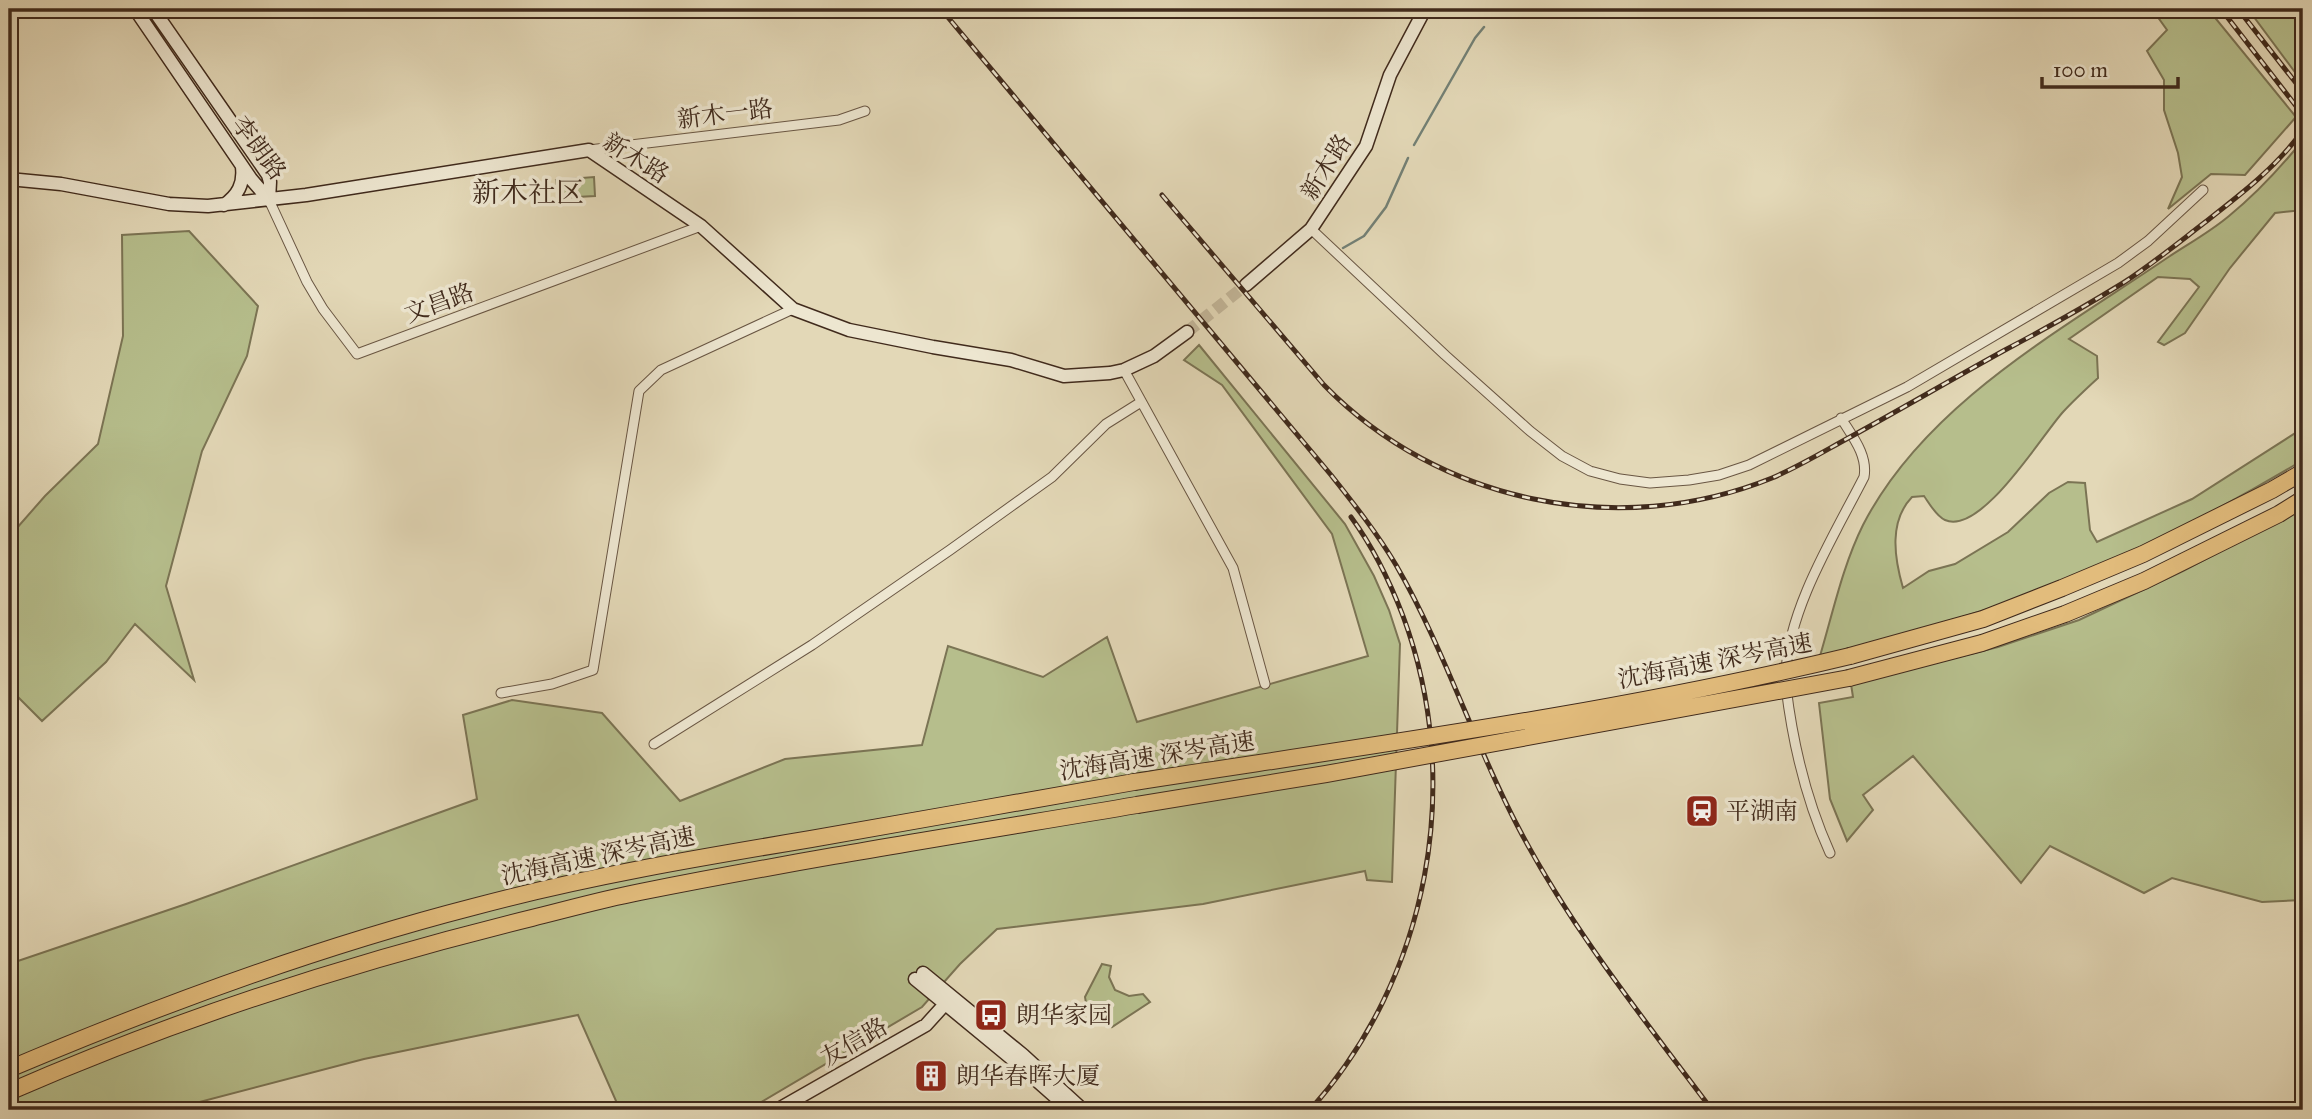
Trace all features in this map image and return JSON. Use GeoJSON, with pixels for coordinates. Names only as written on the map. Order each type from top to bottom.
{"type":"FeatureCollection","features":[{"type":"Feature","properties":{"kind":"highway","name":"沈海高速 深岑高速"},"geometry":{"type":"LineString","coordinates":[[9,1069],[74,1041],[254,973],[370,935],[475,906],[625,870],[1134,782],[1505,724],[1782,673],[1850,656],[1983,619],[2062,588],[2143,554],[2303,472]]}},
{"type":"Feature","properties":{"kind":"highway","name":"沈海高速 深岑高速"},"geometry":{"type":"LineString","coordinates":[[9,1092],[82,1060],[267,992],[348,966],[637,892],[818,858],[1365,767],[1849,678],[1982,643],[2065,614],[2144,581],[2279,514],[2303,499]]}},
{"type":"Feature","properties":{"kind":"highway"},"geometry":{"type":"LineString","coordinates":[[9,1098],[82,1060]]}},
{"type":"Feature","properties":{"kind":"street","name":"李朗路"},"geometry":{"type":"LineString","coordinates":[[135,9],[257,187],[270,200]]}},
{"type":"Feature","properties":{"kind":"street","name":"李朗路"},"geometry":{"type":"LineString","coordinates":[[153,9],[268,175],[270,200]]}},
{"type":"Feature","properties":{"kind":"street","name":"新木路"},"geometry":{"type":"LineString","coordinates":[[1246,285],[1311,229],[1367,146],[1390,75],[1425,9]]}},
{"type":"Feature","properties":{"kind":"street","name":"新木一路"},"geometry":{"type":"LineString","coordinates":[[589,150],[839,120],[865,111]]}},
{"type":"Feature","properties":{"kind":"street","name":"新木路"},"geometry":{"type":"LineString","coordinates":[[9,179],[71,186],[169,204],[223,205],[589,150],[701,226],[793,309],[849,330],[1011,360],[1064,376],[1124,370],[1154,356],[1187,332]]}},
{"type":"Feature","properties":{"kind":"street"},"geometry":{"type":"LineString","coordinates":[[223,205],[232,199],[241,187],[241,164]]}},
{"type":"Feature","properties":{"kind":"street"},"geometry":{"type":"LineString","coordinates":[[1311,229],[1530,431],[1562,456],[1590,471],[1650,483],[1719,475],[1749,465],[1938,370],[2118,264],[2148,241],[2203,190]]}},
{"type":"Feature","properties":{"kind":"street","name":"文昌路"},"geometry":{"type":"LineString","coordinates":[[270,200],[307,282],[323,309],[357,354],[701,226]]}},
{"type":"Feature","properties":{"kind":"street"},"geometry":{"type":"LineString","coordinates":[[501,693],[552,684],[593,670],[639,391],[661,370],[793,309]]}},
{"type":"Feature","properties":{"kind":"street"},"geometry":{"type":"LineString","coordinates":[[1124,370],[1233,568],[1265,684]]}},
{"type":"Feature","properties":{"kind":"street"},"geometry":{"type":"LineString","coordinates":[[654,744],[812,645],[950,550],[1052,477],[1106,424],[1141,402]]}},
{"type":"Feature","properties":{"kind":"street"},"geometry":{"type":"LineString","coordinates":[[1830,853],[1803,784],[1790,725],[1786,682],[1787,654],[1801,608],[1827,548],[1864,477],[1861,452],[1841,418]]}},
{"type":"Feature","properties":{"kind":"street"},"geometry":{"type":"LineString","coordinates":[[1070,1110],[949,1006],[919,976],[1023,1055],[1083,1110]]}},
{"type":"Feature","properties":{"kind":"street","name":"友信路"},"geometry":{"type":"LineString","coordinates":[[777,1110],[926,1025],[949,1006]]}},
{"type":"Feature","properties":{"kind":"street","name":"友信路"},"geometry":{"type":"LineString","coordinates":[[792,1110],[931,1030],[949,1006]]}},
{"type":"Feature","properties":{"kind":"green space"},"geometry":{"type":"Polygon","coordinates":[[[2152,9],[2208,9],[2296,117],[2245,175],[2211,174],[2168,209],[2182,177],[2178,153],[2164,110],[2164,80],[2147,51],[2167,30],[2152,9]]]}},
{"type":"Feature","properties":{"kind":"green space"},"geometry":{"type":"Polygon","coordinates":[[[2248,9],[2291,9],[2303,26],[2303,83],[2248,9]]]}},
{"type":"Feature","properties":{"kind":"green space"},"geometry":{"type":"Polygon","coordinates":[[[2303,140],[2303,210],[2275,213],[2230,268],[2185,333],[2164,345],[2158,342],[2199,287],[2190,279],[2158,277],[2069,339],[2097,356],[2098,378],[2063,412],[1993,499],[1976,513],[1960,521],[1942,518],[1924,496],[1912,497],[1900,517],[1895,540],[1903,588],[1929,571],[1955,564],[2008,532],[2049,493],[2068,482],[2085,483],[2090,530],[2097,542],[2192,499],[2297,432],[2303,435],[2303,460],[2193,522],[2040,591],[1978,612],[1820,656],[1844,572],[1863,525],[1889,482],[1922,442],[1958,407],[2040,343],[2222,222],[2277,170],[2303,140]]]}},
{"type":"Feature","properties":{"kind":"green space"},"geometry":{"type":"Polygon","coordinates":[[[594,177],[595,196],[558,198],[556,180],[594,177]]]}},
{"type":"Feature","properties":{"kind":"green space"},"geometry":{"type":"Polygon","coordinates":[[[189,231],[258,306],[247,356],[202,451],[166,586],[194,680],[135,624],[106,662],[42,721],[9,688],[9,537],[45,496],[98,444],[123,336],[122,235],[189,231]]]}},
{"type":"Feature","properties":{"kind":"green space"},"geometry":{"type":"Polygon","coordinates":[[[1199,345],[1345,524],[1374,576],[1389,610],[1400,644],[1392,882],[1367,880],[1365,871],[1203,904],[997,929],[960,964],[922,1007],[748,1110],[620,1110],[578,1015],[364,1059],[169,1110],[9,1110],[9,964],[186,904],[477,799],[463,715],[512,700],[602,713],[680,801],[785,759],[922,745],[948,646],[1043,677],[1107,637],[1137,722],[1368,656],[1332,534],[1222,385],[1184,360],[1199,345]]]}},
{"type":"Feature","properties":{"kind":"green space"},"geometry":{"type":"Polygon","coordinates":[[[2303,508],[2303,900],[2262,902],[2172,878],[2144,893],[2050,846],[2021,883],[1913,756],[1863,795],[1873,810],[1847,841],[1830,799],[1819,703],[1853,697],[1851,684],[1998,647],[2079,620],[2183,571],[2303,508]]]}},
{"type":"Feature","properties":{"kind":"green space"},"geometry":{"type":"Polygon","coordinates":[[[1102,964],[1111,966],[1109,977],[1115,990],[1129,996],[1143,994],[1150,1002],[1112,1027],[1104,1014],[1086,1003],[1085,997],[1102,964]]]}},
{"type":"Feature","properties":{"kind":"waterway"},"geometry":{"type":"LineString","coordinates":[[9,43],[15,34],[15,9]]}},
{"type":"Feature","properties":{"kind":"waterway"},"geometry":{"type":"LineString","coordinates":[[1414,145],[1475,38],[1484,27]]}},
{"type":"Feature","properties":{"kind":"waterway"},"geometry":{"type":"LineString","coordinates":[[1343,248],[1364,236],[1386,207],[1408,158]]}},
{"type":"Feature","properties":{"kind":"tunnel"},"geometry":{"type":"LineString","coordinates":[[1187,332],[1246,285]]}},
{"type":"Feature","properties":{"kind":"railway"},"geometry":{"type":"LineString","coordinates":[[941,9],[1331,475],[1373,530],[1396,565],[1429,629],[1486,761],[1538,863],[1584,936],[1712,1110]]}},
{"type":"Feature","properties":{"kind":"railway"},"geometry":{"type":"LineString","coordinates":[[2221,9],[2303,115]]}},
{"type":"Feature","properties":{"kind":"railway"},"geometry":{"type":"LineString","coordinates":[[2238,9],[2303,92]]}},
{"type":"Feature","properties":{"kind":"railway"},"geometry":{"type":"LineString","coordinates":[[1162,195],[1324,385],[1370,425],[1421,458],[1476,483],[1534,499],[1593,507],[1654,506],[1714,497],[1772,478],[2079,309],[2144,269],[2231,202],[2270,168],[2303,130]]}},
{"type":"Feature","properties":{"kind":"railway"},"geometry":{"type":"LineString","coordinates":[[1310,1110],[1351,1058],[1383,1001],[1408,940],[1424,876],[1432,811],[1431,745],[1422,680],[1403,616],[1392,590],[1374,553],[1351,517]]}},
{"type":"Feature","properties":{"kind":"place","name":"平湖南"},"geometry":{"type":"Point","coordinates":[1702,811]}},
{"type":"Feature","properties":{"kind":"place","name":"朗华家园"},"geometry":{"type":"Point","coordinates":[991,1015]}},
{"type":"Feature","properties":{"kind":"place","name":"朗华春晖大厦"},"geometry":{"type":"Point","coordinates":[931,1076]}},
{"type":"Feature","properties":{"kind":"district","name":"新木社区"},"geometry":{"type":"Point","coordinates":[528,192]}}]}
